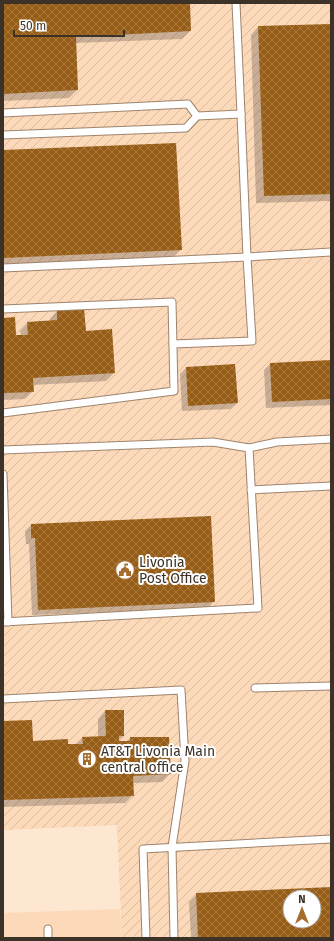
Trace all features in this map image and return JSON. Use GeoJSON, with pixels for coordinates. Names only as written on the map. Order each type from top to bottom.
{"type":"FeatureCollection","features":[{"type":"Feature","properties":{"kind":"lane"},"geometry":{"type":"LineString","coordinates":[[173,344],[252,341],[236,3]]}},
{"type":"Feature","properties":{"kind":"lane"},"geometry":{"type":"LineString","coordinates":[[3,113],[188,104],[197,116]]}},
{"type":"Feature","properties":{"kind":"lane"},"geometry":{"type":"LineString","coordinates":[[3,135],[186,128],[197,116],[241,114]]}},
{"type":"Feature","properties":{"kind":"lane"},"geometry":{"type":"LineString","coordinates":[[3,268],[331,252]]}},
{"type":"Feature","properties":{"kind":"lane"},"geometry":{"type":"LineString","coordinates":[[3,309],[172,302],[174,391],[3,413]]}},
{"type":"Feature","properties":{"kind":"lane"},"geometry":{"type":"LineString","coordinates":[[3,450],[213,442],[249,448],[277,442],[331,439]]}},
{"type":"Feature","properties":{"kind":"lane"},"geometry":{"type":"LineString","coordinates":[[3,474],[6,622],[258,608],[249,448]]}},
{"type":"Feature","properties":{"kind":"lane"},"geometry":{"type":"LineString","coordinates":[[251,490],[331,486]]}},
{"type":"Feature","properties":{"kind":"lane"},"geometry":{"type":"LineString","coordinates":[[255,688],[331,686]]}},
{"type":"Feature","properties":{"kind":"lane"},"geometry":{"type":"LineString","coordinates":[[3,699],[181,690],[185,761],[172,847],[174,938]]}},
{"type":"Feature","properties":{"kind":"lane"},"geometry":{"type":"LineString","coordinates":[[146,938],[143,849],[331,839]]}},
{"type":"Feature","properties":{"kind":"lane"},"geometry":{"type":"LineString","coordinates":[[48,929],[48,938]]}},
{"type":"Feature","properties":{"kind":"shaded area"},"geometry":{"type":"Polygon","coordinates":[[[3,3],[331,3],[331,938],[122,938],[117,825],[3,830],[3,3]]]}},
{"type":"Feature","properties":{"kind":"shaded area"},"geometry":{"type":"Polygon","coordinates":[[[120,909],[122,938],[3,938],[3,913],[120,909]]]}},
{"type":"Feature","properties":{"kind":"building"},"geometry":{"type":"Polygon","coordinates":[[[3,3],[190,3],[191,31],[76,37],[78,90],[3,94],[3,3]]]}},
{"type":"Feature","properties":{"kind":"building"},"geometry":{"type":"Polygon","coordinates":[[[331,24],[331,194],[264,196],[258,26],[331,24]]]}},
{"type":"Feature","properties":{"kind":"building"},"geometry":{"type":"Polygon","coordinates":[[[176,143],[182,250],[3,258],[3,150],[176,143]]]}},
{"type":"Feature","properties":{"kind":"building"},"geometry":{"type":"Polygon","coordinates":[[[84,308],[86,331],[112,329],[115,373],[33,378],[34,392],[3,393],[3,318],[15,317],[16,335],[28,335],[27,322],[57,320],[57,310],[84,308]]]}},
{"type":"Feature","properties":{"kind":"building"},"geometry":{"type":"Polygon","coordinates":[[[331,360],[331,399],[272,402],[270,363],[331,360]]]}},
{"type":"Feature","properties":{"kind":"building"},"geometry":{"type":"Polygon","coordinates":[[[235,364],[238,403],[188,406],[186,367],[235,364]]]}},
{"type":"Feature","properties":{"kind":"building","name":"Livonia Post Office"},"geometry":{"type":"Polygon","coordinates":[[[211,516],[215,602],[38,610],[35,538],[31,538],[31,524],[211,516]]]}},
{"type":"Feature","properties":{"kind":"building","name":"AT&T Livonia Main central office"},"geometry":{"type":"Polygon","coordinates":[[[105,710],[124,710],[124,736],[119,736],[119,741],[130,741],[130,737],[169,737],[171,774],[133,776],[134,796],[3,800],[3,721],[32,720],[33,741],[68,739],[68,744],[83,744],[82,737],[106,736],[105,710]]]}},
{"type":"Feature","properties":{"kind":"building"},"geometry":{"type":"Polygon","coordinates":[[[331,887],[331,938],[198,938],[196,893],[282,889],[282,929],[322,929],[322,889],[286,889],[331,887]]]}},
{"type":"Feature","properties":{"kind":"place","name":"Livonia Post Office"},"geometry":{"type":"Point","coordinates":[125,570]}},
{"type":"Feature","properties":{"kind":"place","name":"AT&T Livonia Main central office"},"geometry":{"type":"Point","coordinates":[87,759]}}]}
